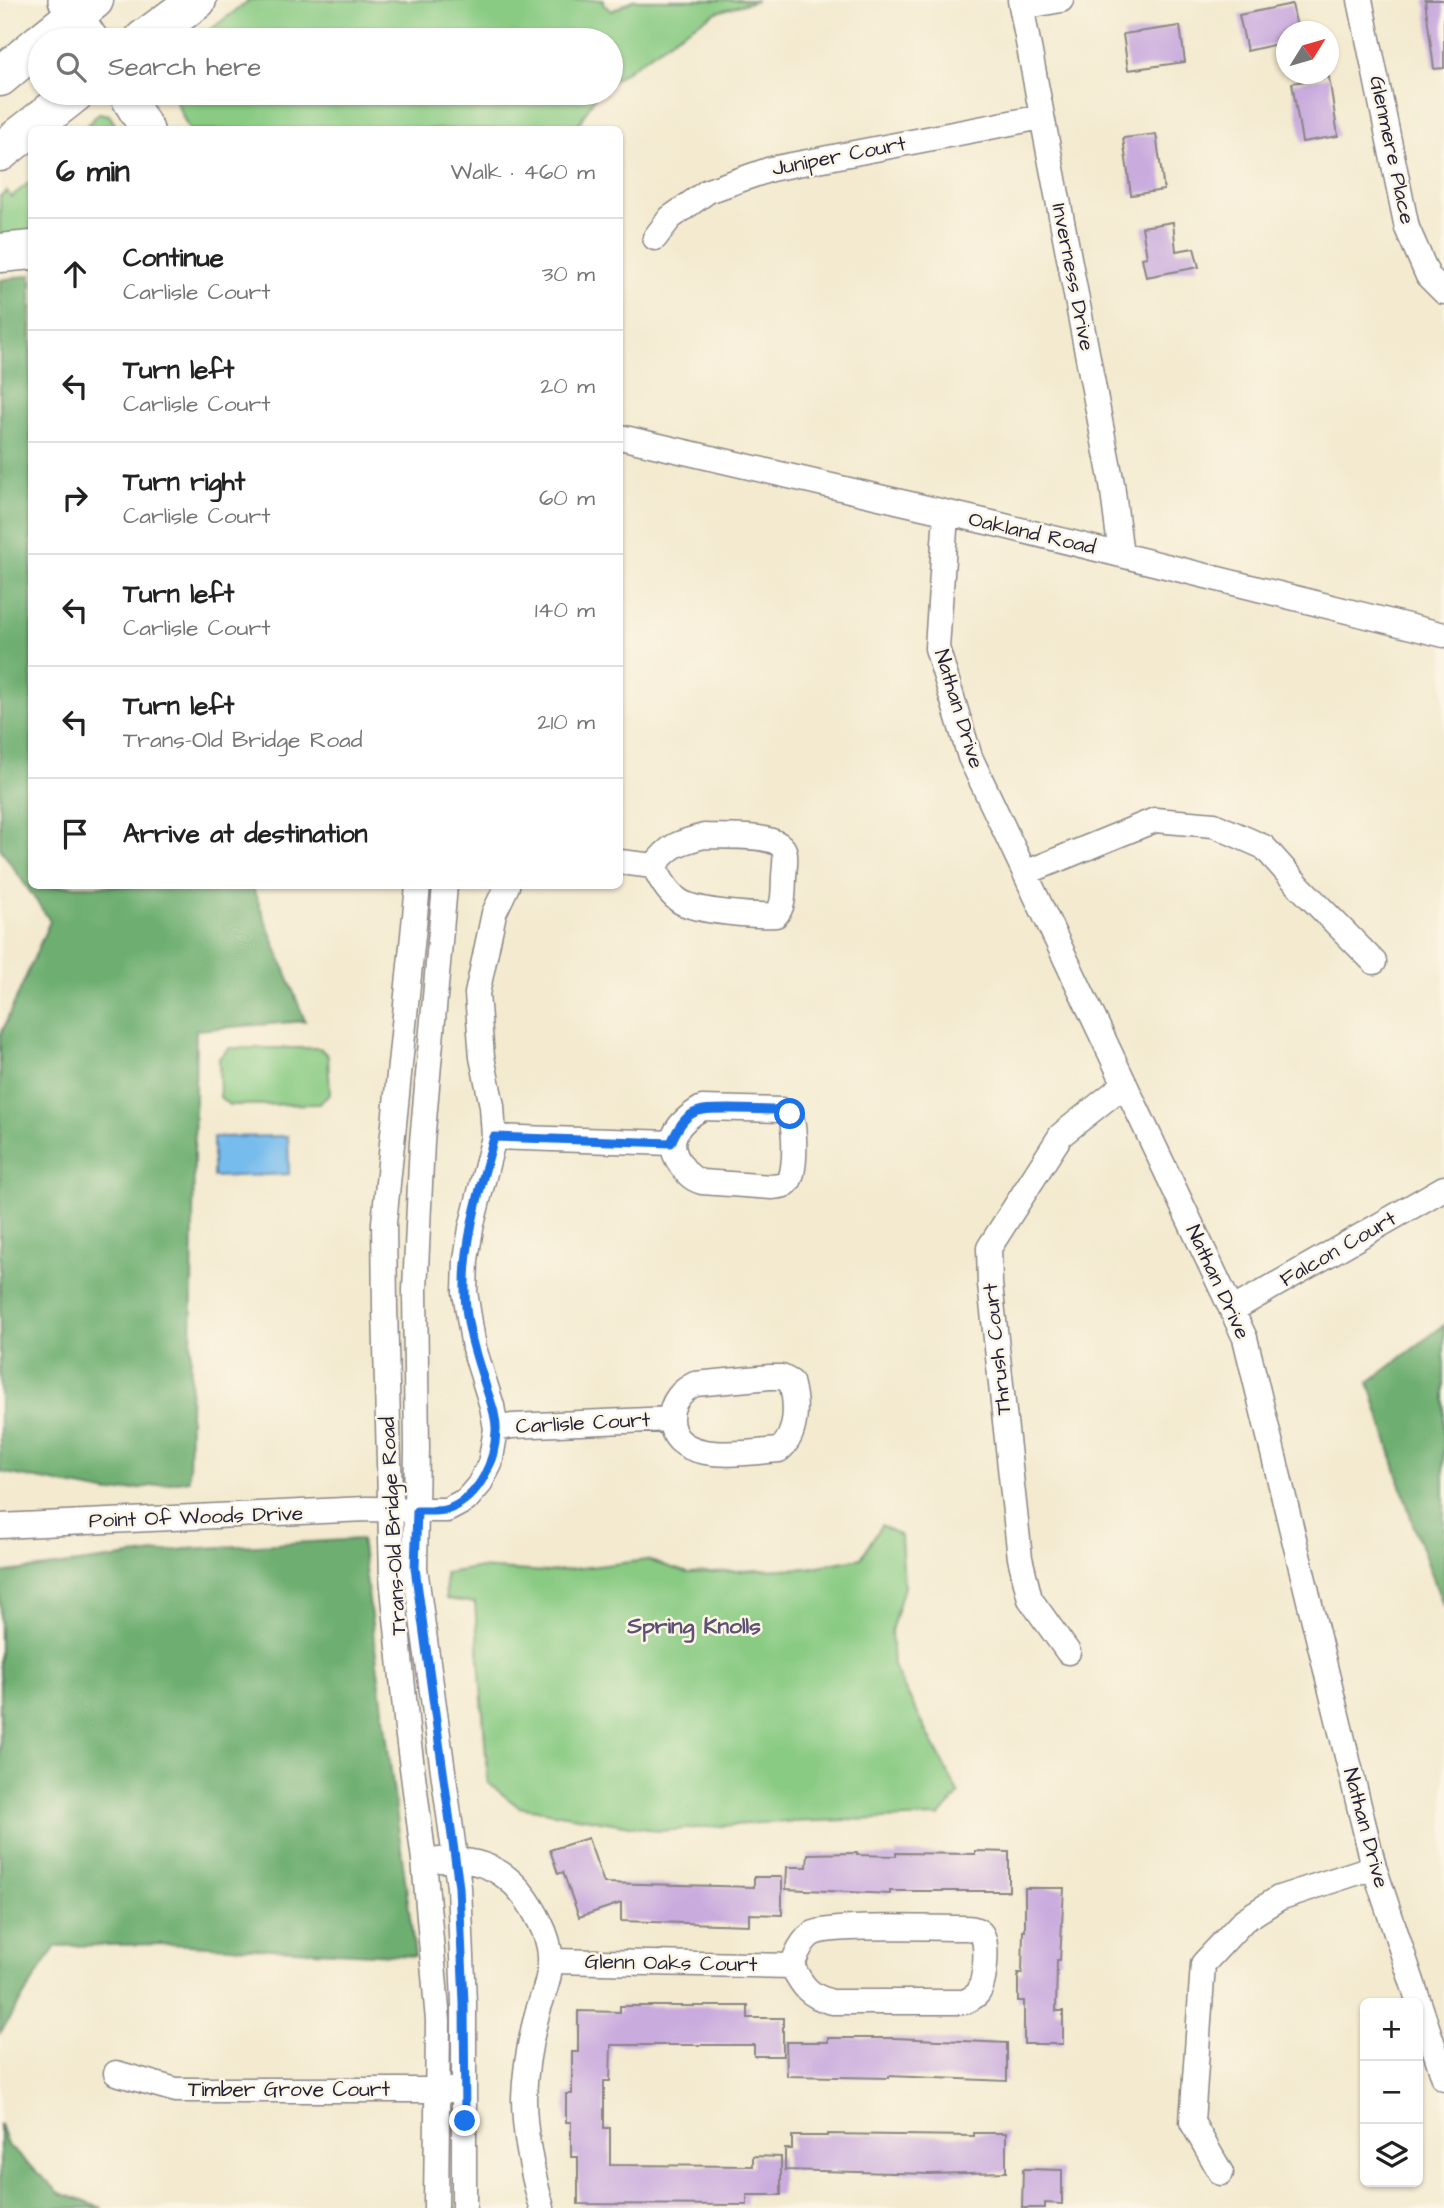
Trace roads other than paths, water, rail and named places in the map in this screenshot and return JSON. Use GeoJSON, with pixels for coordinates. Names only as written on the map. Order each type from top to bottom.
{"type":"FeatureCollection","features":[{"type":"Feature","properties":{"kind":"highway"},"geometry":{"type":"LineString","coordinates":[[159,28],[197,0]]}},
{"type":"Feature","properties":{"kind":"highway"},"geometry":{"type":"LineString","coordinates":[[62,28],[81,14]]}},
{"type":"Feature","properties":{"kind":"highway"},"geometry":{"type":"LineString","coordinates":[[0,76],[28,53]]}},
{"type":"Feature","properties":{"kind":"highway"},"geometry":{"type":"LineString","coordinates":[[33,126],[60,105]]}},
{"type":"Feature","properties":{"kind":"highway"},"geometry":{"type":"LineString","coordinates":[[0,152],[28,130]]}},
{"type":"Feature","properties":{"kind":"highway"},"geometry":{"type":"LineString","coordinates":[[0,253],[28,250]]}},
{"type":"Feature","properties":{"kind":"street"},"geometry":{"type":"LineString","coordinates":[[1021,4],[1061,0]]}},
{"type":"Feature","properties":{"kind":"street","name":"Glenmere Place"},"geometry":{"type":"LineString","coordinates":[[1360,0],[1407,228],[1429,276],[1444,292]]}},
{"type":"Feature","properties":{"kind":"street","name":"Inverness Drive"},"geometry":{"type":"LineString","coordinates":[[1021,4],[1112,484],[1121,555]]}},
{"type":"Feature","properties":{"kind":"street"},"geometry":{"type":"LineString","coordinates":[[132,105],[145,126]]}},
{"type":"Feature","properties":{"kind":"street","name":"Juniper Court"},"geometry":{"type":"LineString","coordinates":[[654,238],[670,218],[708,191],[771,169],[1042,117]]}},
{"type":"Feature","properties":{"kind":"street","name":"Oakland Road"},"geometry":{"type":"LineString","coordinates":[[623,438],[996,524],[1444,635]]}},
{"type":"Feature","properties":{"kind":"street","name":"Nathan Drive"},"geometry":{"type":"LineString","coordinates":[[946,514],[937,648],[970,757],[1245,1338],[1374,1867],[1444,2078]]}},
{"type":"Feature","properties":{"kind":"street"},"geometry":{"type":"LineString","coordinates":[[1025,873],[1155,820],[1214,825],[1264,847],[1374,962]]}},
{"type":"Feature","properties":{"kind":"street"},"geometry":{"type":"LineString","coordinates":[[705,836],[769,838],[785,852],[782,908],[776,915],[698,909],[681,902],[660,880],[654,866],[665,851],[683,842],[705,836]]}},
{"type":"Feature","properties":{"kind":"street"},"geometry":{"type":"LineString","coordinates":[[623,862],[654,866]]}},
{"type":"Feature","properties":{"kind":"street","name":"Trans-Old Bridge Road"},"geometry":{"type":"LineString","coordinates":[[418,889],[384,1223],[392,1577],[424,1860],[438,2021],[436,2208]]}},
{"type":"Feature","properties":{"kind":"street","name":"Trans-Old Bridge Road"},"geometry":{"type":"LineString","coordinates":[[445,889],[422,1142],[415,1290],[415,1568],[459,1887],[464,2003],[464,2208]]}},
{"type":"Feature","properties":{"kind":"street","name":"Carlisle Court"},"geometry":{"type":"LineString","coordinates":[[391,1511],[447,1510],[466,1500],[479,1485],[491,1464],[496,1429],[474,1348],[465,1292],[471,1228],[494,1137],[492,1106],[482,1057],[477,994],[494,913],[506,889]]}},
{"type":"Feature","properties":{"kind":"street","name":"Thrush Court"},"geometry":{"type":"LineString","coordinates":[[1068,1652],[1030,1599],[1020,1558],[990,1283],[989,1248],[1061,1135],[1125,1084]]}},
{"type":"Feature","properties":{"kind":"street"},"geometry":{"type":"LineString","coordinates":[[702,1108],[781,1110],[790,1114],[794,1124],[793,1172],[788,1182],[782,1186],[702,1182],[692,1179],[684,1169],[675,1157],[671,1143],[678,1127],[702,1108]]}},
{"type":"Feature","properties":{"kind":"street"},"geometry":{"type":"LineString","coordinates":[[494,1137],[671,1143]]}},
{"type":"Feature","properties":{"kind":"street","name":"Falcon Court"},"geometry":{"type":"LineString","coordinates":[[1232,1310],[1444,1188]]}},
{"type":"Feature","properties":{"kind":"street","name":"Carlisle Court"},"geometry":{"type":"LineString","coordinates":[[782,1377],[791,1382],[793,1430],[788,1443],[779,1450],[705,1454],[688,1448],[676,1434],[670,1419],[674,1403],[684,1389],[695,1384],[782,1377]]}},
{"type":"Feature","properties":{"kind":"street","name":"Carlisle Court"},"geometry":{"type":"LineString","coordinates":[[496,1429],[670,1419]]}},
{"type":"Feature","properties":{"kind":"street","name":"Point Of Woods Drive"},"geometry":{"type":"LineString","coordinates":[[0,1526],[366,1509],[391,1511]]}},
{"type":"Feature","properties":{"kind":"street"},"geometry":{"type":"LineString","coordinates":[[424,1860],[455,1859],[481,1863],[510,1879],[525,1895],[546,1934],[551,1961],[547,1986],[533,2032],[524,2098],[531,2159],[542,2208]]}},
{"type":"Feature","properties":{"kind":"street"},"geometry":{"type":"LineString","coordinates":[[1221,2173],[1192,2122],[1203,1964],[1244,1920],[1279,1898],[1374,1867]]}},
{"type":"Feature","properties":{"kind":"street"},"geometry":{"type":"LineString","coordinates":[[833,1929],[974,1929],[982,1934],[985,1943],[984,1980],[980,1991],[964,2002],[832,2003],[815,1997],[801,1983],[792,1966],[799,1949],[812,1933],[833,1929]]}},
{"type":"Feature","properties":{"kind":"street","name":"Glenn Oaks Court"},"geometry":{"type":"LineString","coordinates":[[551,1961],[792,1966]]}},
{"type":"Feature","properties":{"kind":"street","name":"Timber Grove Court"},"geometry":{"type":"LineString","coordinates":[[116,2074],[176,2090],[465,2091]]}},
{"type":"Feature","properties":{"kind":"water"},"geometry":{"type":"Polygon","coordinates":[[[288,1136],[289,1174],[213,1177],[213,1137],[288,1136]]]}},
{"type":"Feature","properties":{"kind":"district","name":"Spring Knolls"},"geometry":{"type":"Point","coordinates":[694,1626]}}]}
